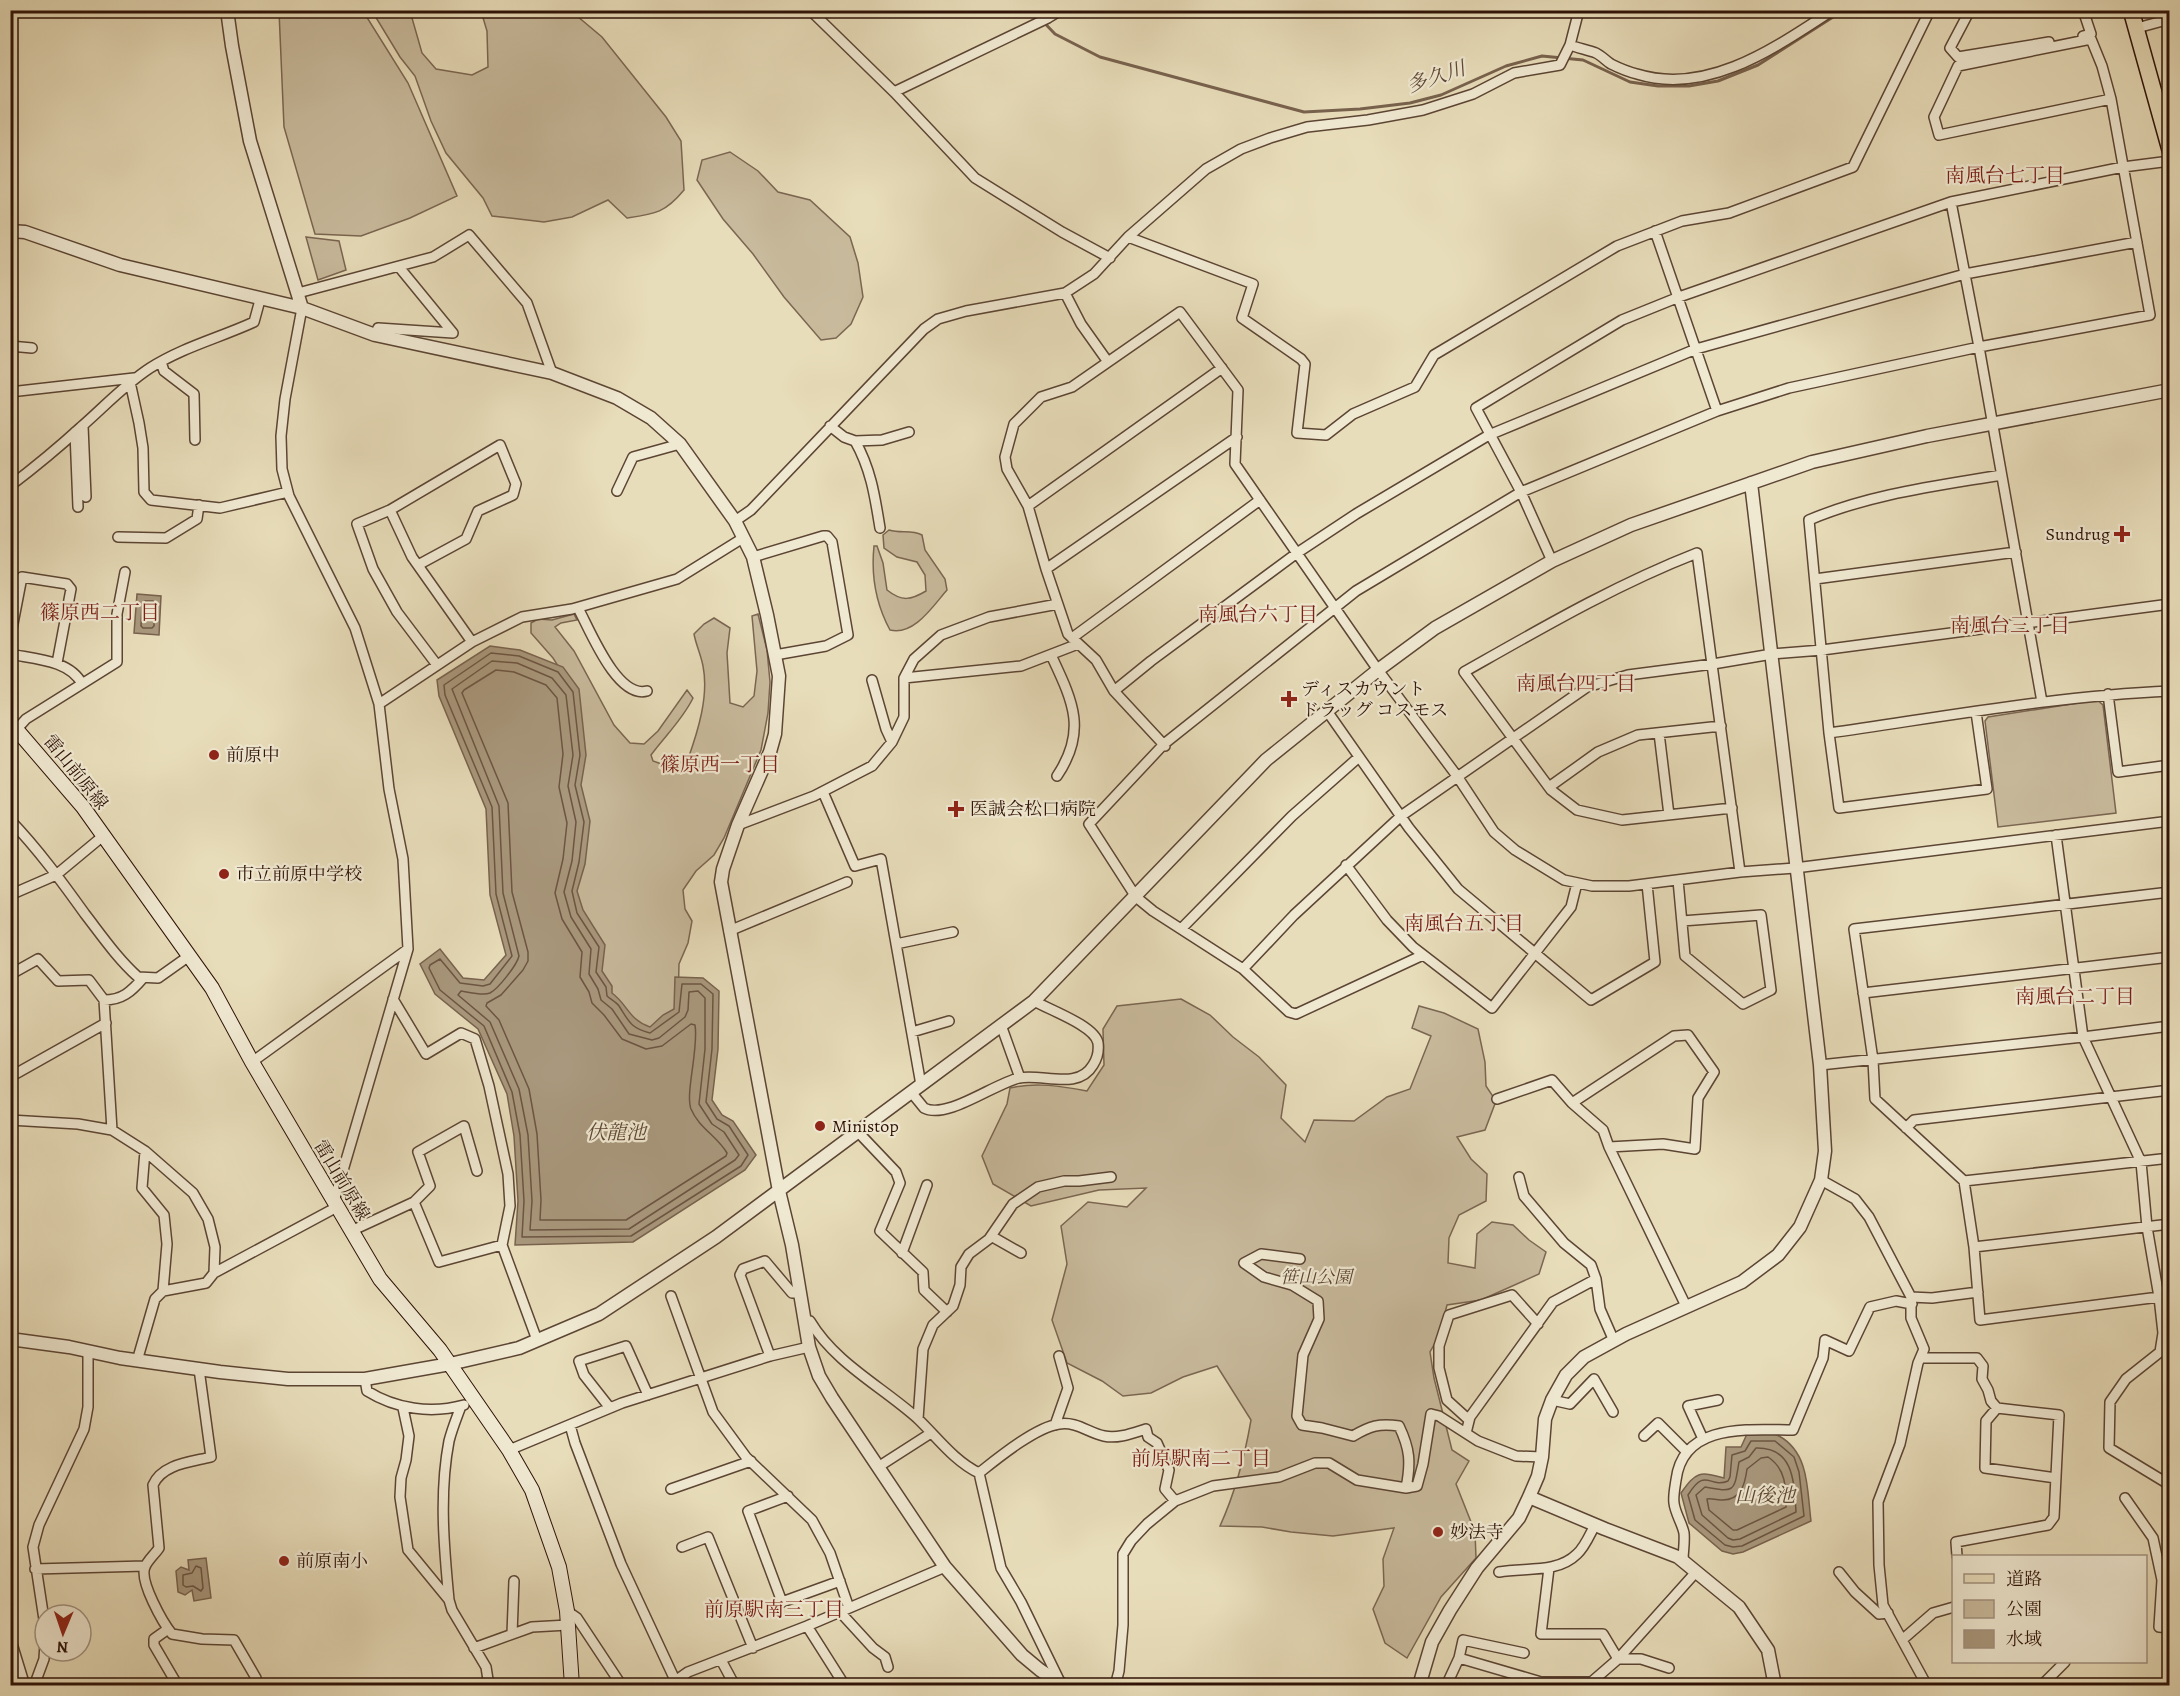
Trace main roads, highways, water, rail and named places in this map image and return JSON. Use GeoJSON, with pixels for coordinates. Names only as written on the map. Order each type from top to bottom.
{"type":"FeatureCollection","features":[{"type":"Feature","properties":{"kind":"main road"},"geometry":{"type":"LineString","coordinates":[[2131,10],[2169,150]]}},
{"type":"Feature","properties":{"kind":"main road","name":"雷山前原線"},"geometry":{"type":"LineString","coordinates":[[14,726],[83,807],[212,988],[252,1062],[380,1279],[450,1364],[509,1450],[532,1490],[559,1567],[567,1611],[572,1686]]}},
{"type":"Feature","properties":{"kind":"water"},"geometry":{"type":"Polygon","coordinates":[[[137,594],[161,596],[159,635],[134,633],[137,594]]]}},
{"type":"Feature","properties":{"kind":"water","name":"伏龍池"},"geometry":{"type":"Polygon","coordinates":[[[490,646],[520,650],[563,667],[579,689],[586,755],[581,785],[590,821],[585,864],[577,891],[583,910],[605,945],[602,971],[612,986],[612,993],[637,1020],[650,1027],[674,1009],[675,977],[703,978],[719,991],[718,1049],[712,1100],[722,1115],[733,1121],[756,1155],[745,1170],[633,1242],[515,1245],[518,1201],[514,1136],[507,1094],[478,1029],[435,994],[420,964],[440,949],[463,978],[484,980],[506,955],[490,895],[486,809],[439,696],[437,680],[490,646]]]}},
{"type":"Feature","properties":{"kind":"water","name":"山後池"},"geometry":{"type":"Polygon","coordinates":[[[1747,1434],[1779,1436],[1797,1452],[1805,1474],[1811,1521],[1743,1552],[1733,1554],[1722,1551],[1689,1523],[1681,1493],[1699,1475],[1709,1474],[1724,1478],[1726,1447],[1741,1447],[1747,1434]]]}},
{"type":"Feature","properties":{"kind":"water"},"geometry":{"type":"Polygon","coordinates":[[[206,1558],[211,1598],[194,1601],[192,1590],[185,1595],[178,1592],[176,1571],[181,1567],[189,1570],[188,1560],[206,1558]]]}},
{"type":"Feature","properties":{"kind":"waterway","name":"多久川"},"geometry":{"type":"LineString","coordinates":[[1032,10],[1055,34],[1100,57],[1304,112],[1410,103],[1441,95],[1506,66],[1542,56],[1583,60],[1630,82],[1658,86],[1689,86],[1718,81],[1758,65],[1844,10]]}},
{"type":"Feature","properties":{"kind":"place","name":"Sundrug"},"geometry":{"type":"Point","coordinates":[2122,534]}},
{"type":"Feature","properties":{"kind":"place","name":"ディスカウント ドラッグ コスモス"},"geometry":{"type":"Point","coordinates":[1289,699]}},
{"type":"Feature","properties":{"kind":"place","name":"前原中"},"geometry":{"type":"Point","coordinates":[214,755]}},
{"type":"Feature","properties":{"kind":"place","name":"医誠会松口病院"},"geometry":{"type":"Point","coordinates":[956,809]}},
{"type":"Feature","properties":{"kind":"place","name":"市立前原中学校"},"geometry":{"type":"Point","coordinates":[224,874]}},
{"type":"Feature","properties":{"kind":"place","name":"Ministop"},"geometry":{"type":"Point","coordinates":[820,1126]}},
{"type":"Feature","properties":{"kind":"place","name":"妙法寺"},"geometry":{"type":"Point","coordinates":[1438,1532]}},
{"type":"Feature","properties":{"kind":"place","name":"前原南小"},"geometry":{"type":"Point","coordinates":[284,1561]}},
{"type":"Feature","properties":{"kind":"district","name":"南風台七丁目"},"geometry":{"type":"Point","coordinates":[2005,175]}},
{"type":"Feature","properties":{"kind":"district","name":"篠原西二丁目"},"geometry":{"type":"Point","coordinates":[100,612]}},
{"type":"Feature","properties":{"kind":"district","name":"南風台六丁目"},"geometry":{"type":"Point","coordinates":[1258,614]}},
{"type":"Feature","properties":{"kind":"district","name":"南風台三丁目"},"geometry":{"type":"Point","coordinates":[2010,625]}},
{"type":"Feature","properties":{"kind":"district","name":"南風台四丁目"},"geometry":{"type":"Point","coordinates":[1576,683]}},
{"type":"Feature","properties":{"kind":"district","name":"篠原西一丁目"},"geometry":{"type":"Point","coordinates":[720,764]}},
{"type":"Feature","properties":{"kind":"district","name":"南風台五丁目"},"geometry":{"type":"Point","coordinates":[1464,923]}},
{"type":"Feature","properties":{"kind":"district","name":"南風台二丁目"},"geometry":{"type":"Point","coordinates":[2075,996]}},
{"type":"Feature","properties":{"kind":"district","name":"前原駅南二丁目"},"geometry":{"type":"Point","coordinates":[1201,1458]}},
{"type":"Feature","properties":{"kind":"district","name":"前原駅南三丁目"},"geometry":{"type":"Point","coordinates":[774,1609]}},
{"type":"Feature","properties":{"kind":"park label","name":"笹山公園"},"geometry":{"type":"Point","coordinates":[1316,1277]}}]}
